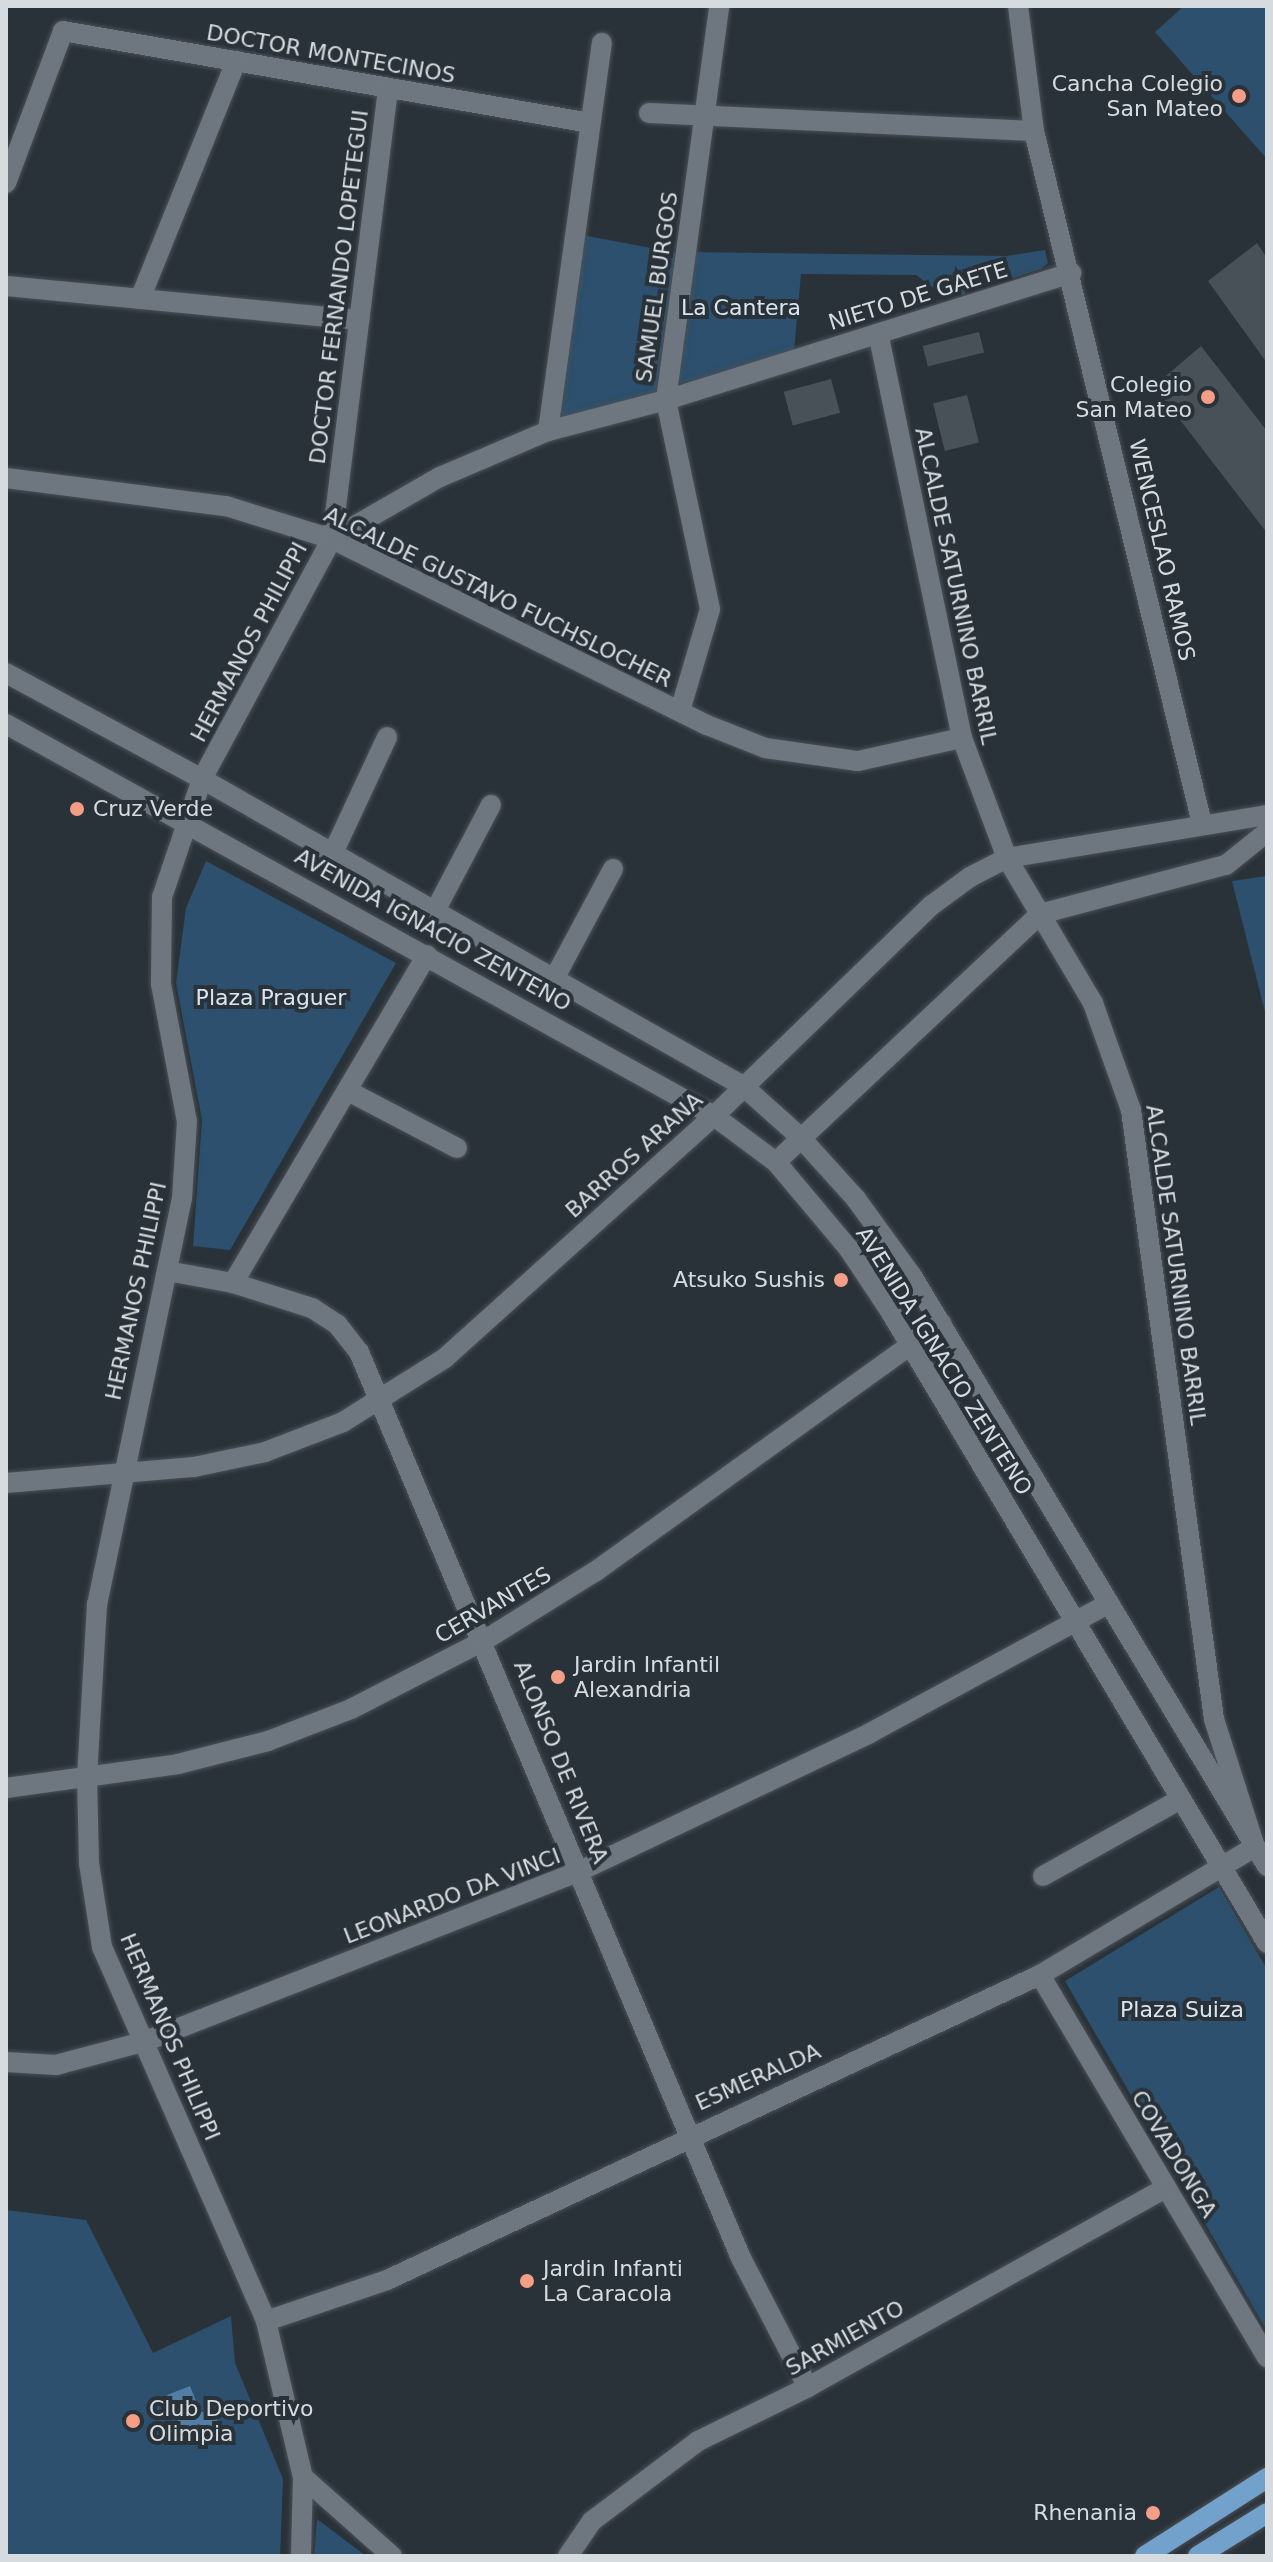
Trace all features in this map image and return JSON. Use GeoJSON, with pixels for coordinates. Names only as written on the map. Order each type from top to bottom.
{"type":"FeatureCollection","features":[{"type":"Feature","properties":{"kind":"main road"},"geometry":{"type":"LineString","coordinates":[[1145,2556],[1267,2478]]}},
{"type":"Feature","properties":{"kind":"main road"},"geometry":{"type":"LineString","coordinates":[[1198,2556],[1267,2513]]}},
{"type":"Feature","properties":{"kind":"street","name":"SAMUEL BURGOS"},"geometry":{"type":"LineString","coordinates":[[680,711],[710,609],[666,400],[719,6]]}},
{"type":"Feature","properties":{"kind":"street","name":"WENCESLAO RAMOS"},"geometry":{"type":"LineString","coordinates":[[1018,6],[1034,131],[1072,273],[1202,824]]}},
{"type":"Feature","properties":{"kind":"street","name":"DOCTOR MONTECINOS"},"geometry":{"type":"LineString","coordinates":[[6,183],[63,31],[590,123]]}},
{"type":"Feature","properties":{"kind":"street"},"geometry":{"type":"LineString","coordinates":[[548,431],[602,43]]}},
{"type":"Feature","properties":{"kind":"street"},"geometry":{"type":"LineString","coordinates":[[140,299],[236,61]]}},
{"type":"Feature","properties":{"kind":"street","name":"DOCTOR FERNANDO LOPETEGUI"},"geometry":{"type":"LineString","coordinates":[[332,539],[388,88]]}},
{"type":"Feature","properties":{"kind":"street"},"geometry":{"type":"LineString","coordinates":[[649,113],[1034,131]]}},
{"type":"Feature","properties":{"kind":"street","name":"NIETO DE GAETE"},"geometry":{"type":"LineString","coordinates":[[548,431],[666,400],[1072,273]]}},
{"type":"Feature","properties":{"kind":"street"},"geometry":{"type":"LineString","coordinates":[[6,286],[359,320]]}},
{"type":"Feature","properties":{"kind":"street","name":"ALCALDE SATURNINO BARRIL"},"geometry":{"type":"LineString","coordinates":[[878,334],[962,738],[1007,858],[1093,1003],[1131,1110],[1214,1719],[1255,1847]]}},
{"type":"Feature","properties":{"kind":"street","name":"HERMANOS PHILIPPI"},"geometry":{"type":"LineString","coordinates":[[301,2556],[303,2477],[266,2321],[146,2041],[102,1947],[89,1863],[87,1775],[97,1604],[182,1198],[187,1121],[161,984],[162,897],[202,779],[332,539],[440,477],[548,431]]}},
{"type":"Feature","properties":{"kind":"street","name":"ALCALDE GUSTAVO FUCHSLOCHER"},"geometry":{"type":"LineString","coordinates":[[6,478],[226,506],[332,539],[680,711],[765,748],[858,761],[962,738]]}},
{"type":"Feature","properties":{"kind":"street","name":"AVENIDA IGNACIO ZENTENO"},"geometry":{"type":"LineString","coordinates":[[6,673],[202,779],[743,1086],[800,1137],[881,1232],[941,1323],[1267,1866]]}},
{"type":"Feature","properties":{"kind":"street","name":"AVENIDA IGNACIO ZENTENO"},"geometry":{"type":"LineString","coordinates":[[6,724],[186,820],[714,1116],[776,1162],[849,1249],[909,1344],[1267,1943]]}},
{"type":"Feature","properties":{"kind":"street"},"geometry":{"type":"LineString","coordinates":[[333,853],[387,737]]}},
{"type":"Feature","properties":{"kind":"street"},"geometry":{"type":"LineString","coordinates":[[435,911],[491,805]]}},
{"type":"Feature","properties":{"kind":"street","name":"BARROS ARANA"},"geometry":{"type":"LineString","coordinates":[[6,1483],[194,1467],[265,1452],[380,1403],[445,1358],[714,1116],[932,905],[970,877],[1007,858],[1267,815]]}},
{"type":"Feature","properties":{"kind":"street"},"geometry":{"type":"LineString","coordinates":[[776,1162],[1040,914],[1226,865],[1267,832]]}},
{"type":"Feature","properties":{"kind":"street"},"geometry":{"type":"LineString","coordinates":[[554,979],[613,869]]}},
{"type":"Feature","properties":{"kind":"street"},"geometry":{"type":"LineString","coordinates":[[233,1283],[427,955]]}},
{"type":"Feature","properties":{"kind":"street"},"geometry":{"type":"LineString","coordinates":[[348,1091],[457,1148]]}},
{"type":"Feature","properties":{"kind":"street","name":"ALONSO DE RIVERA"},"geometry":{"type":"LineString","coordinates":[[167,1271],[233,1283],[312,1308],[337,1324],[359,1352],[485,1640],[741,2258],[808,2387]]}},
{"type":"Feature","properties":{"kind":"street","name":"CERVANTES"},"geometry":{"type":"LineString","coordinates":[[6,1788],[178,1764],[268,1741],[351,1709],[485,1640],[596,1571],[941,1323]]}},
{"type":"Feature","properties":{"kind":"street","name":"LEONARDO DA VINCI"},"geometry":{"type":"LineString","coordinates":[[6,2062],[56,2065],[146,2041],[580,1871],[870,1733],[1109,1603]]}},
{"type":"Feature","properties":{"kind":"street"},"geometry":{"type":"LineString","coordinates":[[1179,1720],[1193,1731],[1214,1719]]}},
{"type":"Feature","properties":{"kind":"street"},"geometry":{"type":"LineString","coordinates":[[1043,1876],[1181,1799]]}},
{"type":"Feature","properties":{"kind":"street","name":"ESMERALDA"},"geometry":{"type":"LineString","coordinates":[[266,2321],[387,2280],[690,2134],[1040,1975],[1223,1869],[1255,1847]]}},
{"type":"Feature","properties":{"kind":"street","name":"COVADONGA"},"geometry":{"type":"LineString","coordinates":[[1040,1975],[1267,2358]]}},
{"type":"Feature","properties":{"kind":"street","name":"SARMIENTO"},"geometry":{"type":"LineString","coordinates":[[568,2556],[592,2521],[698,2441],[808,2387],[1166,2188]]}},
{"type":"Feature","properties":{"kind":"street"},"geometry":{"type":"LineString","coordinates":[[303,2477],[392,2556]]}},
{"type":"Feature","properties":{"kind":"green space","name":"Cancha Colegio San Mateo"},"geometry":{"type":"Polygon","coordinates":[[[1184,6],[1267,6],[1267,159],[1155,32],[1184,6]]]}},
{"type":"Feature","properties":{"kind":"green space"},"geometry":{"type":"Polygon","coordinates":[[[582,235],[678,253],[661,395],[564,417],[557,405],[582,235]]]}},
{"type":"Feature","properties":{"kind":"green space","name":"La Cantera"},"geometry":{"type":"Polygon","coordinates":[[[1045,250],[1048,263],[1041,269],[948,299],[916,275],[801,274],[794,351],[687,385],[674,380],[693,252],[1006,256],[1045,250]]]}},
{"type":"Feature","properties":{"kind":"green space","name":"Plaza Praguer"},"geometry":{"type":"Polygon","coordinates":[[[206,861],[396,963],[230,1250],[193,1246],[202,1120],[176,983],[186,908],[206,861]]]}},
{"type":"Feature","properties":{"kind":"green space"},"geometry":{"type":"Polygon","coordinates":[[[1267,876],[1267,1020],[1232,881],[1267,876]]]}},
{"type":"Feature","properties":{"kind":"green space","name":"Plaza Suiza"},"geometry":{"type":"Polygon","coordinates":[[[1219,1887],[1267,1969],[1267,2331],[1065,1981],[1219,1887]]]}},
{"type":"Feature","properties":{"kind":"green space","name":"Club Deportivo Olimpia"},"geometry":{"type":"Polygon","coordinates":[[[6,2210],[86,2220],[153,2353],[231,2316],[235,2363],[283,2479],[280,2556],[6,2556],[6,2210]]]}},
{"type":"Feature","properties":{"kind":"green space"},"geometry":{"type":"Polygon","coordinates":[[[317,2519],[366,2556],[314,2556],[317,2519]]]}},
{"type":"Feature","properties":{"kind":"shaded area"},"geometry":{"type":"Polygon","coordinates":[[[190,2386],[200,2411],[218,2418],[212,2433],[203,2433],[199,2424],[182,2430],[167,2395],[190,2386]]]}},
{"type":"Feature","properties":{"kind":"building"},"geometry":{"type":"Polygon","coordinates":[[[1257,243],[1267,258],[1267,363],[1208,281],[1257,243]]]}},
{"type":"Feature","properties":{"kind":"building"},"geometry":{"type":"Polygon","coordinates":[[[979,332],[984,352],[928,366],[923,346],[979,332]]]}},
{"type":"Feature","properties":{"kind":"building"},"geometry":{"type":"Polygon","coordinates":[[[1201,346],[1267,431],[1267,533],[1154,386],[1201,346]]]}},
{"type":"Feature","properties":{"kind":"building"},"geometry":{"type":"Polygon","coordinates":[[[831,379],[840,413],[793,425],[784,392],[831,379]]]}},
{"type":"Feature","properties":{"kind":"building"},"geometry":{"type":"Polygon","coordinates":[[[967,395],[979,443],[945,451],[933,403],[967,395]]]}},
{"type":"Feature","properties":{"kind":"place","name":"Cancha Colegio San Mateo"},"geometry":{"type":"Point","coordinates":[1239,96]}},
{"type":"Feature","properties":{"kind":"place","name":"Colegio San Mateo"},"geometry":{"type":"Point","coordinates":[1208,397]}},
{"type":"Feature","properties":{"kind":"place","name":"Cruz Verde"},"geometry":{"type":"Point","coordinates":[77,809]}},
{"type":"Feature","properties":{"kind":"place","name":"Atsuko Sushis"},"geometry":{"type":"Point","coordinates":[841,1280]}},
{"type":"Feature","properties":{"kind":"place","name":"Jardin Infantil Alexandria"},"geometry":{"type":"Point","coordinates":[558,1677]}},
{"type":"Feature","properties":{"kind":"place","name":"Jardin Infanti La Caracola"},"geometry":{"type":"Point","coordinates":[527,2281]}},
{"type":"Feature","properties":{"kind":"place","name":"Club Deportivo Olimpia"},"geometry":{"type":"Point","coordinates":[133,2421]}},
{"type":"Feature","properties":{"kind":"place","name":"Rhenania"},"geometry":{"type":"Point","coordinates":[1153,2513]}}]}
